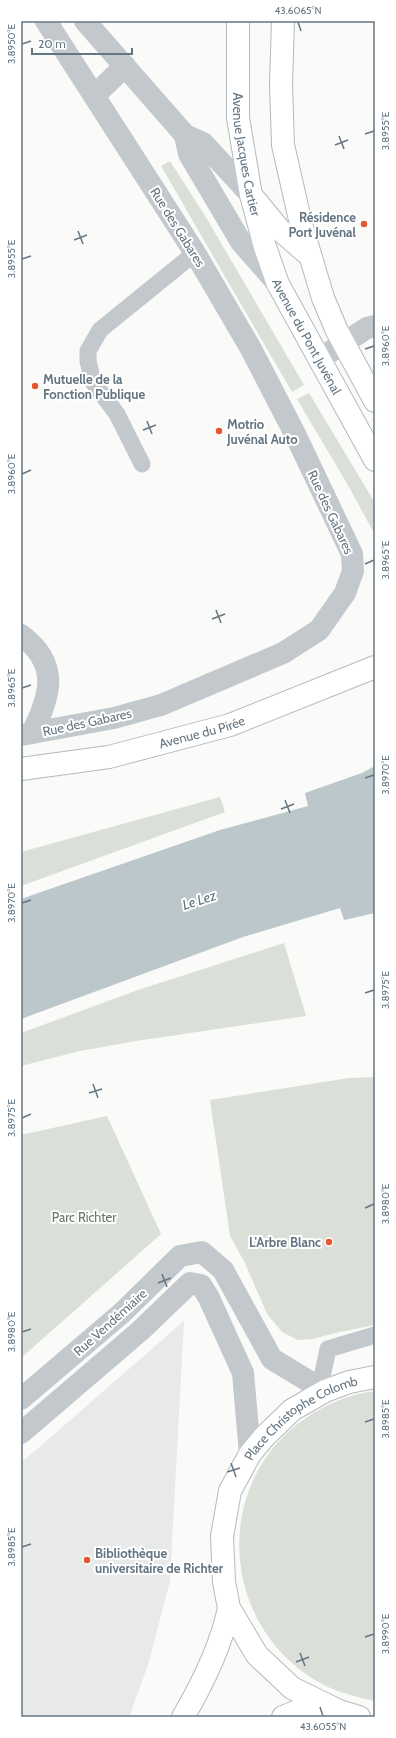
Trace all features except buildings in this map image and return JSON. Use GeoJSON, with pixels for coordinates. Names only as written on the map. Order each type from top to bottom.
{"type":"FeatureCollection","features":[{"type":"Feature","properties":{"kind":"main road","name":"Avenue Jacques Cartier"},"geometry":{"type":"LineString","coordinates":[[238,21],[238,118],[251,195],[265,247],[278,284]]}},
{"type":"Feature","properties":{"kind":"main road"},"geometry":{"type":"LineString","coordinates":[[283,21],[281,84],[283,145],[301,224],[323,298],[343,343],[375,401]]}},
{"type":"Feature","properties":{"kind":"main road","name":"Avenue du Pont Juvénal"},"geometry":{"type":"LineString","coordinates":[[251,195],[279,229],[310,256]]}},
{"type":"Feature","properties":{"kind":"main road","name":"Avenue du Pont Juvénal"},"geometry":{"type":"LineString","coordinates":[[278,284],[375,460]]}},
{"type":"Feature","properties":{"kind":"main road","name":"Avenue du Pirée"},"geometry":{"type":"LineString","coordinates":[[21,769],[110,757],[230,725],[375,667]]}},
{"type":"Feature","properties":{"kind":"main road","name":"Place Christophe Colomb"},"geometry":{"type":"LineString","coordinates":[[349,1714],[292,1688],[257,1655],[229,1608],[224,1582],[222,1536],[230,1491],[250,1454],[265,1436],[292,1410],[325,1391],[349,1382],[375,1377]]}},
{"type":"Feature","properties":{"kind":"main road"},"geometry":{"type":"LineString","coordinates":[[183,1717],[205,1678],[226,1626],[229,1608]]}},
{"type":"Feature","properties":{"kind":"main road"},"geometry":{"type":"LineString","coordinates":[[283,1717],[300,1710],[349,1714]]}},
{"type":"Feature","properties":{"kind":"street","name":"Rue des Gabares"},"geometry":{"type":"LineString","coordinates":[[26,734],[114,718],[161,705],[283,653],[319,630],[345,593],[353,571],[352,554],[294,432],[251,349],[195,253],[46,21]]}},
{"type":"Feature","properties":{"kind":"street","name":"Avenue du Pont Juvénal"},"geometry":{"type":"LineString","coordinates":[[85,21],[185,135],[203,143],[251,195]]}},
{"type":"Feature","properties":{"kind":"street"},"geometry":{"type":"LineString","coordinates":[[94,96],[125,66]]}},
{"type":"Feature","properties":{"kind":"street","name":"Avenue du Pont Juvénal"},"geometry":{"type":"LineString","coordinates":[[185,135],[189,154],[241,242],[278,284]]}},
{"type":"Feature","properties":{"kind":"street"},"geometry":{"type":"LineString","coordinates":[[319,359],[367,328],[375,326]]}},
{"type":"Feature","properties":{"kind":"street","name":"Rue des Gabares"},"geometry":{"type":"LineString","coordinates":[[21,635],[36,649],[44,662],[49,679],[48,693],[42,713],[26,734]]}},
{"type":"Feature","properties":{"kind":"street","name":"Rue Vendémiaire"},"geometry":{"type":"LineString","coordinates":[[21,1399],[123,1312],[180,1256],[202,1252],[223,1270],[272,1359],[325,1391]]}},
{"type":"Feature","properties":{"kind":"street","name":"Rue Vendémiaire"},"geometry":{"type":"LineString","coordinates":[[21,1433],[140,1331],[190,1283],[201,1285],[209,1298],[243,1373],[250,1454]]}},
{"type":"Feature","properties":{"kind":"lane"},"geometry":{"type":"LineString","coordinates":[[142,464],[117,414],[93,382],[88,361],[88,351],[100,330],[195,253]]}},
{"type":"Feature","properties":{"kind":"lane"},"geometry":{"type":"LineString","coordinates":[[325,1391],[322,1376],[328,1349],[375,1335]]}},
{"type":"Feature","properties":{"kind":"shaded area","name":"Bibliothèque universitaire de Richter"},"geometry":{"type":"Polygon","coordinates":[[[184,1321],[170,1581],[148,1665],[129,1717],[21,1717],[21,1463],[184,1321]]]}},
{"type":"Feature","properties":{"kind":"green space"},"geometry":{"type":"Polygon","coordinates":[[[170,161],[207,219],[304,385],[292,392],[161,166],[170,161]]]}},
{"type":"Feature","properties":{"kind":"green space"},"geometry":{"type":"Polygon","coordinates":[[[309,393],[375,503],[375,535],[349,487],[297,399],[309,393]]]}},
{"type":"Feature","properties":{"kind":"green space"},"geometry":{"type":"Polygon","coordinates":[[[220,797],[225,812],[21,886],[21,852],[220,797]]]}},
{"type":"Feature","properties":{"kind":"green space"},"geometry":{"type":"Polygon","coordinates":[[[284,943],[306,1016],[136,1041],[80,1051],[21,1066],[21,1033],[138,990],[284,943]]]}},
{"type":"Feature","properties":{"kind":"green space"},"geometry":{"type":"Polygon","coordinates":[[[375,1077],[375,1325],[313,1339],[298,1340],[282,1332],[267,1314],[245,1263],[230,1236],[210,1100],[349,1078],[375,1077]]]}},
{"type":"Feature","properties":{"kind":"green space","name":"Parc Richter"},"geometry":{"type":"Polygon","coordinates":[[[107,1116],[161,1234],[21,1358],[21,1135],[107,1116]]]}},
{"type":"Feature","properties":{"kind":"green space"},"geometry":{"type":"Polygon","coordinates":[[[375,1391],[375,1701],[346,1694],[319,1683],[303,1672],[275,1646],[255,1615],[243,1581],[239,1546],[243,1510],[255,1476],[275,1446],[303,1420],[319,1410],[337,1401],[365,1392],[375,1391]]]}},
{"type":"Feature","properties":{"kind":"water","name":"Le Lez"},"geometry":{"type":"Polygon","coordinates":[[[375,766],[375,913],[344,920],[340,908],[243,937],[21,1019],[21,899],[220,830],[308,806],[305,793],[362,773],[375,766]]]}},
{"type":"Feature","properties":{"kind":"place","name":"Résidence Port Juvénal"},"geometry":{"type":"Point","coordinates":[364,224]}},
{"type":"Feature","properties":{"kind":"place","name":"Mutuelle de la Fonction Publique"},"geometry":{"type":"Point","coordinates":[35,386]}},
{"type":"Feature","properties":{"kind":"place","name":"Motrio Juvénal Auto"},"geometry":{"type":"Point","coordinates":[219,431]}},
{"type":"Feature","properties":{"kind":"place","name":"L'Arbre Blanc"},"geometry":{"type":"Point","coordinates":[329,1242]}},
{"type":"Feature","properties":{"kind":"place","name":"Bibliothèque universitaire de Richter"},"geometry":{"type":"Point","coordinates":[87,1560]}}]}
